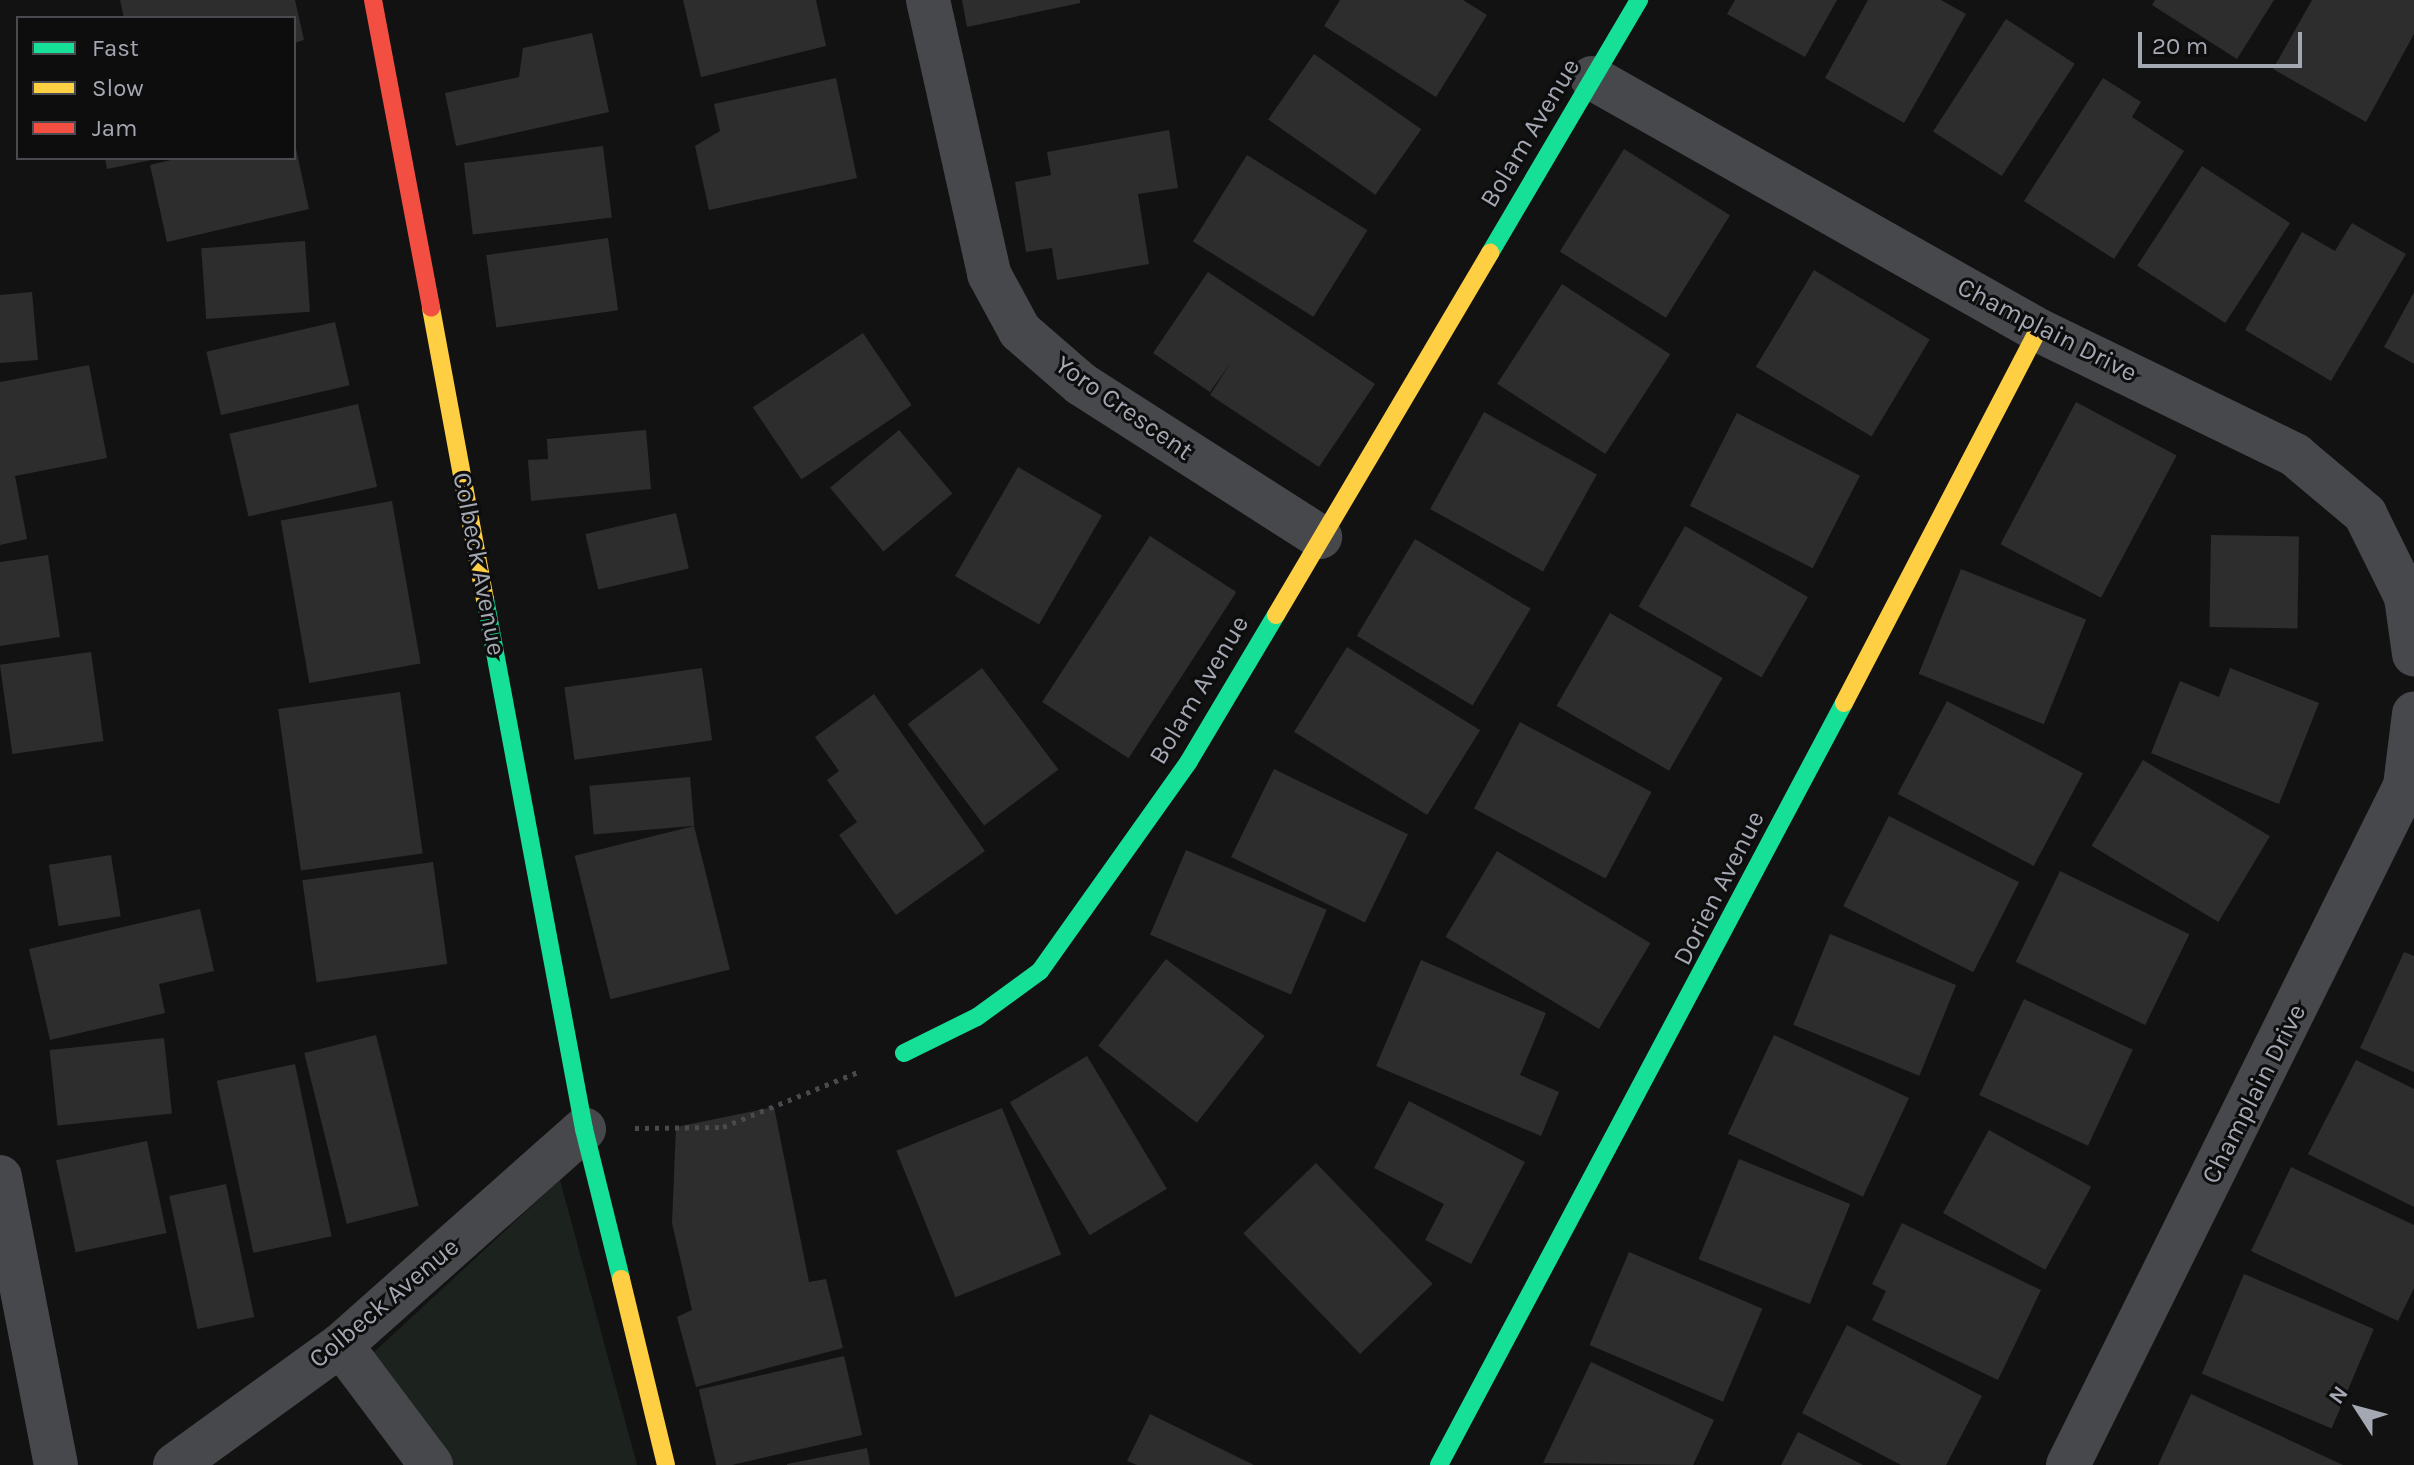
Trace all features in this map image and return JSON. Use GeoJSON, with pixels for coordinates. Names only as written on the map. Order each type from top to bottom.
{"type":"FeatureCollection","features":[{"type":"Feature","properties":{"kind":"street","name":"Colbeck Avenue"},"geometry":{"type":"LineString","coordinates":[[373,0],[584,1129],[666,1465]]}},
{"type":"Feature","properties":{"kind":"street","name":"Yoro Crescent"},"geometry":{"type":"LineString","coordinates":[[928,0],[989,274],[1020,331],[1081,384],[1320,537]]}},
{"type":"Feature","properties":{"kind":"street","name":"Bolam Avenue"},"geometry":{"type":"LineString","coordinates":[[904,1053],[977,1017],[1040,971],[1189,761],[1639,0]]}},
{"type":"Feature","properties":{"kind":"street","name":"Champlain Drive"},"geometry":{"type":"LineString","coordinates":[[1592,78],[2038,330],[2295,455],[2365,514],[2406,597],[2414,654]]}},
{"type":"Feature","properties":{"kind":"street","name":"Dorien Avenue"},"geometry":{"type":"LineString","coordinates":[[1439,1465],[1670,1039],[2038,330]]}},
{"type":"Feature","properties":{"kind":"street","name":"Champlain Drive"},"geometry":{"type":"LineString","coordinates":[[2068,1465],[2399,799],[2414,714]]}},
{"type":"Feature","properties":{"kind":"street","name":"Colbeck Avenue"},"geometry":{"type":"LineString","coordinates":[[175,1465],[341,1345],[584,1129]]}},
{"type":"Feature","properties":{"kind":"street"},"geometry":{"type":"LineString","coordinates":[[0,1177],[56,1465]]}},
{"type":"Feature","properties":{"kind":"street"},"geometry":{"type":"LineString","coordinates":[[341,1345],[431,1465]]}},
{"type":"Feature","properties":{"kind":"path"},"geometry":{"type":"LineString","coordinates":[[584,1129],[723,1127],[904,1053]]}},
{"type":"Feature","properties":{"kind":"shaded area"},"geometry":{"type":"Polygon","coordinates":[[[560,1180],[637,1465],[451,1465],[373,1353],[560,1180]]]}},
{"type":"Feature","properties":{"kind":"building"},"geometry":{"type":"Polygon","coordinates":[[[120,0],[295,0],[304,40],[296,42],[296,16],[124,16],[120,0]]]}},
{"type":"Feature","properties":{"kind":"building"},"geometry":{"type":"Polygon","coordinates":[[[683,0],[816,0],[826,46],[701,77],[683,0]]]}},
{"type":"Feature","properties":{"kind":"building"},"geometry":{"type":"Polygon","coordinates":[[[962,0],[1080,0],[1080,3],[967,27],[962,0]]]}},
{"type":"Feature","properties":{"kind":"building"},"geometry":{"type":"Polygon","coordinates":[[[1340,0],[1463,0],[1487,15],[1436,97],[1324,26],[1340,0]]]}},
{"type":"Feature","properties":{"kind":"building"},"geometry":{"type":"Polygon","coordinates":[[[1735,0],[1837,0],[1805,57],[1727,14],[1735,0]]]}},
{"type":"Feature","properties":{"kind":"building"},"geometry":{"type":"Polygon","coordinates":[[[1868,0],[1941,0],[1966,14],[1904,123],[1825,78],[1868,0]]]}},
{"type":"Feature","properties":{"kind":"building"},"geometry":{"type":"Polygon","coordinates":[[[2155,0],[2274,0],[2237,59],[2152,5],[2155,0]]]}},
{"type":"Feature","properties":{"kind":"building"},"geometry":{"type":"Polygon","coordinates":[[[2312,0],[2414,0],[2414,34],[2366,122],[2273,69],[2312,0]]]}},
{"type":"Feature","properties":{"kind":"building"},"geometry":{"type":"Polygon","coordinates":[[[2006,19],[2075,64],[2002,176],[1933,131],[2006,19]]]}},
{"type":"Feature","properties":{"kind":"building"},"geometry":{"type":"Polygon","coordinates":[[[592,33],[609,112],[456,146],[445,93],[519,77],[523,48],[592,33]]]}},
{"type":"Feature","properties":{"kind":"building"},"geometry":{"type":"Polygon","coordinates":[[[1314,54],[1421,129],[1375,195],[1268,120],[1314,54]]]}},
{"type":"Feature","properties":{"kind":"building"},"geometry":{"type":"Polygon","coordinates":[[[836,78],[857,178],[709,210],[695,146],[720,131],[714,104],[836,78]]]}},
{"type":"Feature","properties":{"kind":"building"},"geometry":{"type":"Polygon","coordinates":[[[2103,78],[2141,102],[2132,117],[2184,151],[2114,259],[2024,201],[2103,78]]]}},
{"type":"Feature","properties":{"kind":"building"},"geometry":{"type":"Polygon","coordinates":[[[1169,130],[1178,188],[1138,194],[1149,264],[1057,280],[1052,248],[1026,252],[1015,182],[1051,175],[1047,152],[1169,130]]]}},
{"type":"Feature","properties":{"kind":"building"},"geometry":{"type":"Polygon","coordinates":[[[603,146],[612,217],[473,235],[464,163],[603,146]]]}},
{"type":"Feature","properties":{"kind":"building"},"geometry":{"type":"Polygon","coordinates":[[[296,149],[309,209],[167,242],[150,165],[171,160],[296,160],[296,149]]]}},
{"type":"Feature","properties":{"kind":"building"},"geometry":{"type":"Polygon","coordinates":[[[1624,149],[1730,215],[1666,318],[1560,252],[1624,149]]]}},
{"type":"Feature","properties":{"kind":"building"},"geometry":{"type":"Polygon","coordinates":[[[1247,155],[1367,230],[1313,317],[1193,242],[1247,155]]]}},
{"type":"Feature","properties":{"kind":"building"},"geometry":{"type":"Polygon","coordinates":[[[105,160],[151,160],[107,169],[105,160]]]}},
{"type":"Feature","properties":{"kind":"building"},"geometry":{"type":"Polygon","coordinates":[[[2202,166],[2290,223],[2225,323],[2137,266],[2202,166]]]}},
{"type":"Feature","properties":{"kind":"building"},"geometry":{"type":"Polygon","coordinates":[[[2352,223],[2406,254],[2331,381],[2245,330],[2302,232],[2335,251],[2352,223]]]}},
{"type":"Feature","properties":{"kind":"building"},"geometry":{"type":"Polygon","coordinates":[[[608,238],[618,310],[496,327],[486,255],[608,238]]]}},
{"type":"Feature","properties":{"kind":"building"},"geometry":{"type":"Polygon","coordinates":[[[305,241],[310,312],[206,319],[201,248],[305,241]]]}},
{"type":"Feature","properties":{"kind":"building"},"geometry":{"type":"Polygon","coordinates":[[[1814,270],[1930,340],[1872,436],[1756,367],[1814,270]]]}},
{"type":"Feature","properties":{"kind":"building"},"geometry":{"type":"Polygon","coordinates":[[[1208,272],[1375,384],[1319,467],[1210,395],[1231,362],[1210,392],[1153,353],[1208,272]]]}},
{"type":"Feature","properties":{"kind":"building"},"geometry":{"type":"Polygon","coordinates":[[[1562,284],[1670,354],[1605,454],[1497,384],[1562,284]]]}},
{"type":"Feature","properties":{"kind":"building"},"geometry":{"type":"Polygon","coordinates":[[[32,292],[38,360],[0,363],[0,295],[32,292]]]}},
{"type":"Feature","properties":{"kind":"building"},"geometry":{"type":"Polygon","coordinates":[[[2414,292],[2414,364],[2384,347],[2414,292]]]}},
{"type":"Feature","properties":{"kind":"building"},"geometry":{"type":"Polygon","coordinates":[[[335,322],[350,385],[221,415],[206,352],[335,322]]]}},
{"type":"Feature","properties":{"kind":"building"},"geometry":{"type":"Polygon","coordinates":[[[863,333],[912,405],[801,479],[753,407],[863,333]]]}},
{"type":"Feature","properties":{"kind":"building"},"geometry":{"type":"Polygon","coordinates":[[[89,365],[107,458],[15,476],[27,539],[0,545],[0,382],[89,365]]]}},
{"type":"Feature","properties":{"kind":"building"},"geometry":{"type":"Polygon","coordinates":[[[2076,402],[2177,456],[2101,598],[2000,544],[2076,402]]]}},
{"type":"Feature","properties":{"kind":"building"},"geometry":{"type":"Polygon","coordinates":[[[358,404],[377,487],[249,517],[229,434],[358,404]]]}},
{"type":"Feature","properties":{"kind":"building"},"geometry":{"type":"Polygon","coordinates":[[[1484,412],[1597,475],[1543,572],[1430,509],[1484,412]]]}},
{"type":"Feature","properties":{"kind":"building"},"geometry":{"type":"Polygon","coordinates":[[[1737,413],[1860,476],[1813,568],[1690,506],[1737,413]]]}},
{"type":"Feature","properties":{"kind":"building"},"geometry":{"type":"Polygon","coordinates":[[[646,430],[651,489],[531,501],[528,460],[548,459],[547,439],[646,430]]]}},
{"type":"Feature","properties":{"kind":"building"},"geometry":{"type":"Polygon","coordinates":[[[899,430],[952,494],[883,551],[830,488],[899,430]]]}},
{"type":"Feature","properties":{"kind":"building"},"geometry":{"type":"Polygon","coordinates":[[[1018,467],[1102,516],[1039,625],[955,576],[1018,467]]]}},
{"type":"Feature","properties":{"kind":"building"},"geometry":{"type":"Polygon","coordinates":[[[392,501],[421,663],[309,683],[281,521],[392,501]]]}},
{"type":"Feature","properties":{"kind":"building"},"geometry":{"type":"Polygon","coordinates":[[[676,513],[689,569],[598,589],[585,534],[676,513]]]}},
{"type":"Feature","properties":{"kind":"building"},"geometry":{"type":"Polygon","coordinates":[[[1685,526],[1808,597],[1761,678],[1638,607],[1685,526]]]}},
{"type":"Feature","properties":{"kind":"building"},"geometry":{"type":"Polygon","coordinates":[[[2211,535],[2299,537],[2297,629],[2209,627],[2211,535]]]}},
{"type":"Feature","properties":{"kind":"building"},"geometry":{"type":"Polygon","coordinates":[[[1150,536],[1236,592],[1129,758],[1042,702],[1150,536]]]}},
{"type":"Feature","properties":{"kind":"building"},"geometry":{"type":"Polygon","coordinates":[[[1415,539],[1531,609],[1473,705],[1357,636],[1415,539]]]}},
{"type":"Feature","properties":{"kind":"building"},"geometry":{"type":"Polygon","coordinates":[[[48,555],[60,637],[0,646],[0,562],[48,555]]]}},
{"type":"Feature","properties":{"kind":"building"},"geometry":{"type":"Polygon","coordinates":[[[1961,569],[2086,620],[2044,724],[1919,674],[1961,569]]]}},
{"type":"Feature","properties":{"kind":"building"},"geometry":{"type":"Polygon","coordinates":[[[1610,613],[1723,678],[1669,771],[1556,706],[1610,613]]]}},
{"type":"Feature","properties":{"kind":"building"},"geometry":{"type":"Polygon","coordinates":[[[1347,647],[1480,730],[1427,815],[1294,732],[1347,647]]]}},
{"type":"Feature","properties":{"kind":"building"},"geometry":{"type":"Polygon","coordinates":[[[91,652],[104,741],[12,754],[0,665],[91,652]]]}},
{"type":"Feature","properties":{"kind":"building"},"geometry":{"type":"Polygon","coordinates":[[[702,668],[712,740],[575,760],[564,687],[702,668]]]}},
{"type":"Feature","properties":{"kind":"building"},"geometry":{"type":"Polygon","coordinates":[[[982,668],[1058,769],[984,825],[908,724],[982,668]]]}},
{"type":"Feature","properties":{"kind":"building"},"geometry":{"type":"Polygon","coordinates":[[[2230,668],[2319,703],[2279,804],[2151,753],[2180,681],[2219,697],[2230,668]]]}},
{"type":"Feature","properties":{"kind":"building"},"geometry":{"type":"Polygon","coordinates":[[[400,692],[423,853],[301,871],[278,709],[400,692]]]}},
{"type":"Feature","properties":{"kind":"building"},"geometry":{"type":"Polygon","coordinates":[[[874,694],[985,851],[896,915],[839,835],[857,822],[827,780],[839,771],[815,737],[874,694]]]}},
{"type":"Feature","properties":{"kind":"building"},"geometry":{"type":"Polygon","coordinates":[[[1947,701],[2083,773],[2034,866],[1898,794],[1947,701]]]}},
{"type":"Feature","properties":{"kind":"building"},"geometry":{"type":"Polygon","coordinates":[[[1520,722],[1652,792],[1606,878],[1474,809],[1520,722]]]}},
{"type":"Feature","properties":{"kind":"building"},"geometry":{"type":"Polygon","coordinates":[[[2143,760],[2270,836],[2218,922],[2091,846],[2143,760]]]}},
{"type":"Feature","properties":{"kind":"building"},"geometry":{"type":"Polygon","coordinates":[[[1274,769],[1408,834],[1365,922],[1231,857],[1274,769]]]}},
{"type":"Feature","properties":{"kind":"building"},"geometry":{"type":"Polygon","coordinates":[[[690,777],[694,826],[594,835],[589,786],[690,777]]]}},
{"type":"Feature","properties":{"kind":"building"},"geometry":{"type":"Polygon","coordinates":[[[1889,816],[2019,882],[1973,972],[1843,906],[1889,816]]]}},
{"type":"Feature","properties":{"kind":"building"},"geometry":{"type":"Polygon","coordinates":[[[694,826],[730,970],[610,999],[575,856],[694,826]]]}},
{"type":"Feature","properties":{"kind":"building"},"geometry":{"type":"Polygon","coordinates":[[[1186,850],[1327,910],[1291,994],[1150,935],[1186,850]]]}},
{"type":"Feature","properties":{"kind":"building"},"geometry":{"type":"Polygon","coordinates":[[[1497,851],[1650,943],[1599,1029],[1445,937],[1497,851]]]}},
{"type":"Feature","properties":{"kind":"building"},"geometry":{"type":"Polygon","coordinates":[[[111,855],[121,916],[58,926],[49,865],[111,855]]]}},
{"type":"Feature","properties":{"kind":"building"},"geometry":{"type":"Polygon","coordinates":[[[433,862],[447,964],[317,982],[302,880],[433,862]]]}},
{"type":"Feature","properties":{"kind":"building"},"geometry":{"type":"Polygon","coordinates":[[[2060,871],[2189,934],[2145,1025],[2016,962],[2060,871]]]}},
{"type":"Feature","properties":{"kind":"building"},"geometry":{"type":"Polygon","coordinates":[[[200,909],[214,971],[159,984],[165,1013],[50,1040],[29,949],[200,909]]]}},
{"type":"Feature","properties":{"kind":"building"},"geometry":{"type":"Polygon","coordinates":[[[1830,934],[1956,985],[1919,1076],[1793,1025],[1830,934]]]}},
{"type":"Feature","properties":{"kind":"building"},"geometry":{"type":"Polygon","coordinates":[[[2404,952],[2414,956],[2414,1072],[2360,1048],[2404,952]]]}},
{"type":"Feature","properties":{"kind":"building"},"geometry":{"type":"Polygon","coordinates":[[[1166,959],[1265,1036],[1197,1123],[1098,1046],[1166,959]]]}},
{"type":"Feature","properties":{"kind":"building"},"geometry":{"type":"Polygon","coordinates":[[[1421,960],[1546,1013],[1520,1075],[1559,1092],[1541,1136],[1376,1066],[1421,960]]]}},
{"type":"Feature","properties":{"kind":"building"},"geometry":{"type":"Polygon","coordinates":[[[2024,999],[2133,1050],[2088,1146],[1979,1095],[2024,999]]]}},
{"type":"Feature","properties":{"kind":"building"},"geometry":{"type":"Polygon","coordinates":[[[376,1035],[419,1206],[347,1224],[304,1053],[376,1035]]]}},
{"type":"Feature","properties":{"kind":"building"},"geometry":{"type":"Polygon","coordinates":[[[1774,1035],[1909,1098],[1863,1197],[1728,1134],[1774,1035]]]}},
{"type":"Feature","properties":{"kind":"building"},"geometry":{"type":"Polygon","coordinates":[[[164,1038],[172,1114],[58,1126],[50,1050],[164,1038]]]}},
{"type":"Feature","properties":{"kind":"building"},"geometry":{"type":"Polygon","coordinates":[[[1087,1056],[1167,1189],[1090,1235],[1010,1102],[1087,1056]]]}},
{"type":"Feature","properties":{"kind":"building"},"geometry":{"type":"Polygon","coordinates":[[[2356,1060],[2414,1089],[2414,1207],[2308,1154],[2356,1060]]]}},
{"type":"Feature","properties":{"kind":"building"},"geometry":{"type":"Polygon","coordinates":[[[295,1064],[332,1236],[253,1253],[217,1081],[295,1064]]]}},
{"type":"Feature","properties":{"kind":"building"},"geometry":{"type":"Polygon","coordinates":[[[1409,1101],[1525,1162],[1471,1264],[1425,1240],[1444,1204],[1374,1168],[1409,1101]]]}},
{"type":"Feature","properties":{"kind":"building"},"geometry":{"type":"Polygon","coordinates":[[[774,1107],[809,1282],[826,1279],[843,1348],[696,1387],[677,1317],[692,1310],[672,1223],[676,1127],[774,1107]]]}},
{"type":"Feature","properties":{"kind":"building"},"geometry":{"type":"Polygon","coordinates":[[[1002,1108],[1061,1254],[955,1297],[896,1151],[1002,1108]]]}},
{"type":"Feature","properties":{"kind":"building"},"geometry":{"type":"Polygon","coordinates":[[[1989,1130],[2091,1187],[2045,1270],[1943,1213],[1989,1130]]]}},
{"type":"Feature","properties":{"kind":"building"},"geometry":{"type":"Polygon","coordinates":[[[147,1141],[167,1233],[76,1252],[56,1160],[147,1141]]]}},
{"type":"Feature","properties":{"kind":"building"},"geometry":{"type":"Polygon","coordinates":[[[1739,1159],[1850,1204],[1810,1304],[1699,1259],[1739,1159]]]}},
{"type":"Feature","properties":{"kind":"building"},"geometry":{"type":"Polygon","coordinates":[[[1316,1163],[1433,1284],[1360,1354],[1243,1233],[1316,1163]]]}},
{"type":"Feature","properties":{"kind":"building"},"geometry":{"type":"Polygon","coordinates":[[[2291,1167],[2414,1225],[2414,1288],[2398,1321],[2251,1251],[2291,1167]]]}},
{"type":"Feature","properties":{"kind":"building"},"geometry":{"type":"Polygon","coordinates":[[[226,1184],[254,1317],[198,1329],[169,1196],[226,1184]]]}},
{"type":"Feature","properties":{"kind":"building"},"geometry":{"type":"Polygon","coordinates":[[[1902,1223],[2041,1290],[1998,1380],[1872,1320],[1886,1291],[1872,1284],[1902,1223]]]}},
{"type":"Feature","properties":{"kind":"building"},"geometry":{"type":"Polygon","coordinates":[[[1629,1252],[1762,1309],[1723,1402],[1590,1345],[1629,1252]]]}},
{"type":"Feature","properties":{"kind":"building"},"geometry":{"type":"Polygon","coordinates":[[[2244,1274],[2374,1329],[2332,1429],[2202,1373],[2244,1274]]]}},
{"type":"Feature","properties":{"kind":"building"},"geometry":{"type":"Polygon","coordinates":[[[1847,1325],[1982,1396],[1946,1465],[1901,1465],[1802,1413],[1847,1325]]]}},
{"type":"Feature","properties":{"kind":"building"},"geometry":{"type":"Polygon","coordinates":[[[844,1356],[862,1435],[732,1465],[716,1465],[699,1390],[844,1356]]]}},
{"type":"Feature","properties":{"kind":"building"},"geometry":{"type":"Polygon","coordinates":[[[1591,1362],[1714,1420],[1693,1465],[1543,1463],[1591,1362]]]}},
{"type":"Feature","properties":{"kind":"building"},"geometry":{"type":"Polygon","coordinates":[[[2191,1394],[2343,1465],[2158,1465],[2191,1394]]]}},
{"type":"Feature","properties":{"kind":"building"},"geometry":{"type":"Polygon","coordinates":[[[1150,1414],[1254,1465],[1137,1465],[1127,1461],[1150,1414]]]}},
{"type":"Feature","properties":{"kind":"building"},"geometry":{"type":"Polygon","coordinates":[[[1798,1432],[1863,1465],[1781,1465],[1798,1432]]]}},
{"type":"Feature","properties":{"kind":"building"},"geometry":{"type":"Polygon","coordinates":[[[867,1448],[870,1465],[787,1465],[787,1464],[867,1448]]]}},
{"type":"Feature","properties":{"kind":"traffic: fast"},"geometry":{"type":"LineString","coordinates":[[1490,253],[1639,0]]}},
{"type":"Feature","properties":{"kind":"traffic: fast"},"geometry":{"type":"LineString","coordinates":[[485,599],[584,1129],[621,1279]]}},
{"type":"Feature","properties":{"kind":"traffic: fast"},"geometry":{"type":"LineString","coordinates":[[904,1053],[977,1017],[1040,971],[1189,761],[1276,615]]}},
{"type":"Feature","properties":{"kind":"traffic: fast"},"geometry":{"type":"LineString","coordinates":[[1439,1465],[1844,703]]}},
{"type":"Feature","properties":{"kind":"traffic: slow"},"geometry":{"type":"LineString","coordinates":[[1276,615],[1490,253]]}},
{"type":"Feature","properties":{"kind":"traffic: slow"},"geometry":{"type":"LineString","coordinates":[[431,308],[485,599]]}},
{"type":"Feature","properties":{"kind":"traffic: slow"},"geometry":{"type":"LineString","coordinates":[[1844,703],[2038,330]]}},
{"type":"Feature","properties":{"kind":"traffic: slow"},"geometry":{"type":"LineString","coordinates":[[621,1279],[666,1465]]}},
{"type":"Feature","properties":{"kind":"traffic: jam"},"geometry":{"type":"LineString","coordinates":[[373,0],[431,308]]}}]}
